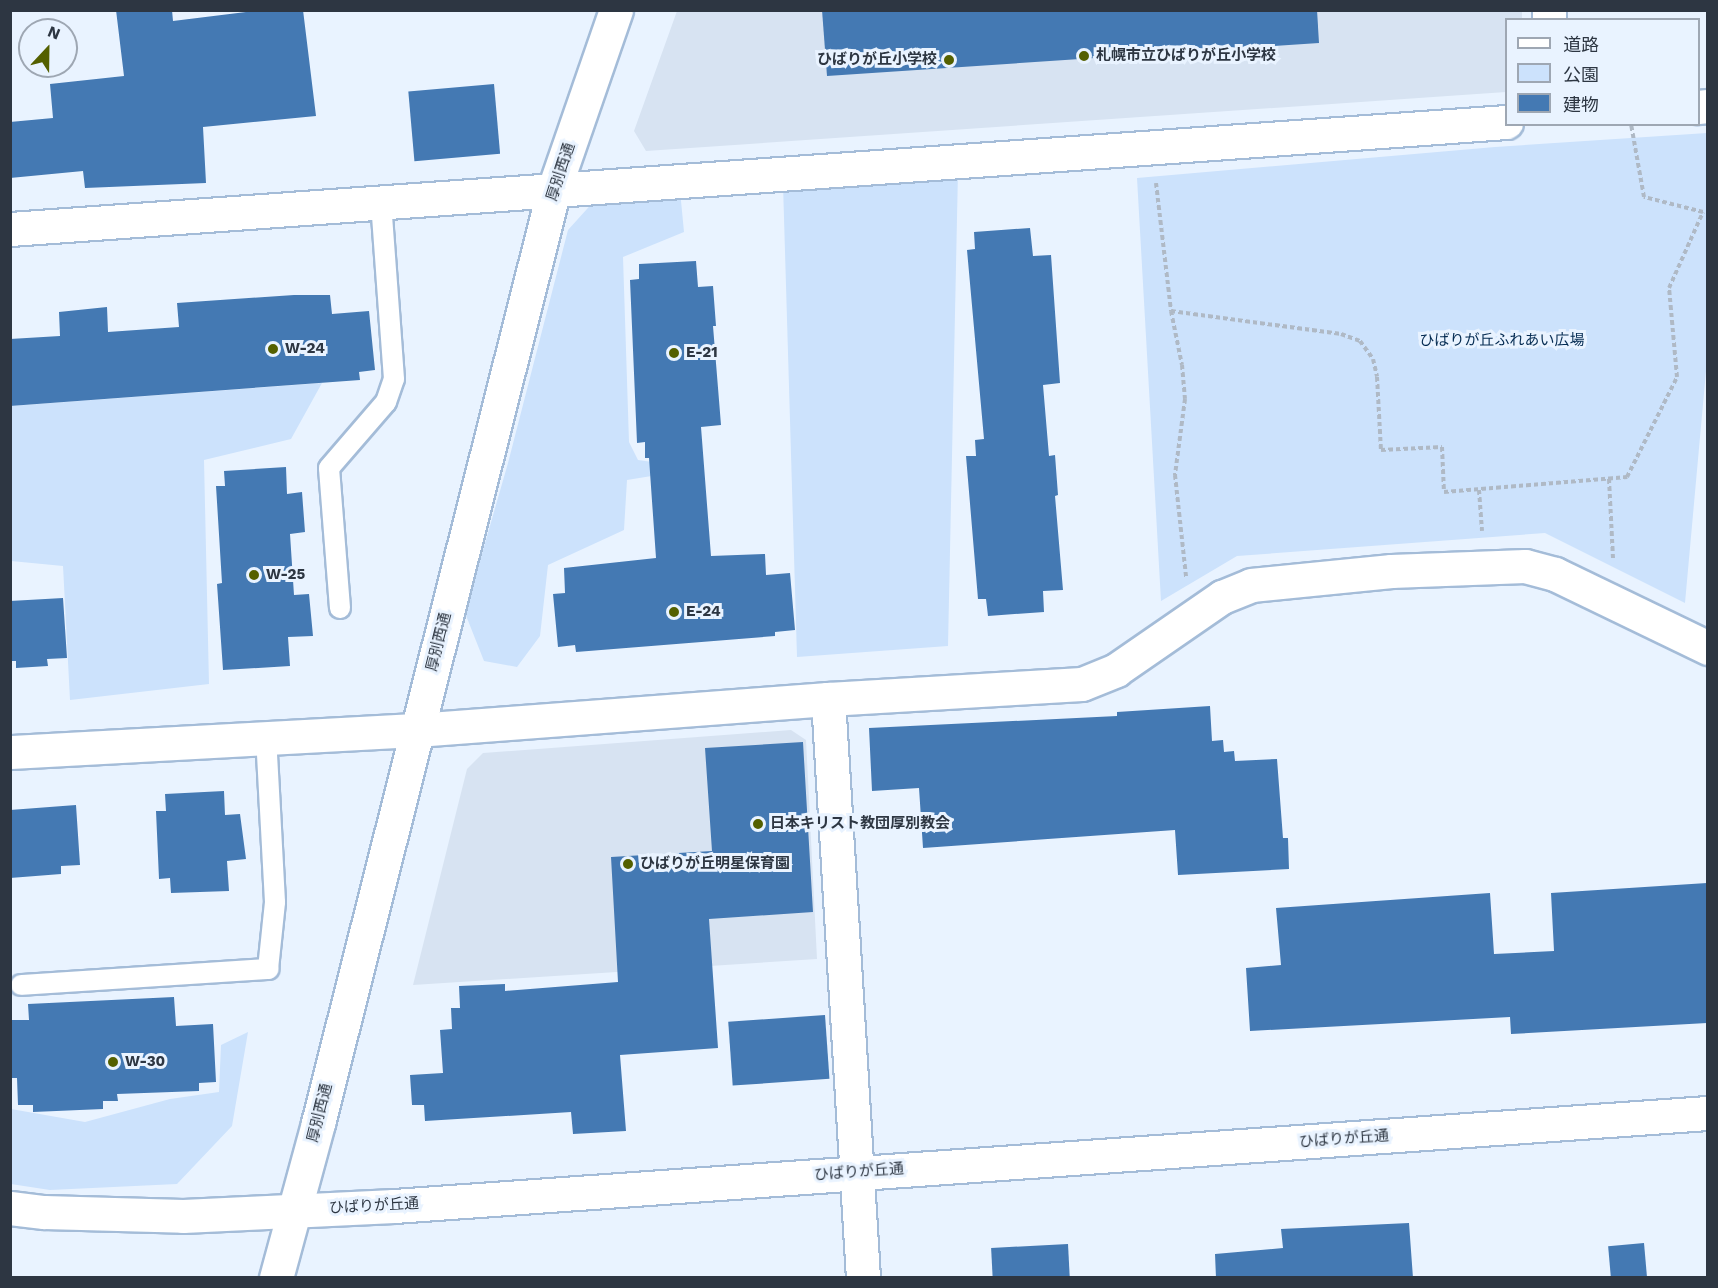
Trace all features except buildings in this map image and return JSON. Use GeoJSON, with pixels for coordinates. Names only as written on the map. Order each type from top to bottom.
{"type":"FeatureCollection","features":[{"type":"Feature","properties":{"kind":"street","name":"厚別西通"},"geometry":{"type":"LineString","coordinates":[[276,1278],[554,189],[616,10]]}},
{"type":"Feature","properties":{"kind":"street"},"geometry":{"type":"LineString","coordinates":[[10,229],[1505,122]]}},
{"type":"Feature","properties":{"kind":"street"},"geometry":{"type":"LineString","coordinates":[[10,752],[416,730],[828,699],[1082,684],[1116,670],[1222,597],[1251,585],[1392,571],[1525,566],[1555,574],[1707,648]]}},
{"type":"Feature","properties":{"kind":"street"},"geometry":{"type":"LineString","coordinates":[[828,699],[863,1278]]}},
{"type":"Feature","properties":{"kind":"street","name":"ひばりが丘通"},"geometry":{"type":"LineString","coordinates":[[10,1208],[44,1212],[183,1216],[393,1206],[1707,1113]]}},
{"type":"Feature","properties":{"kind":"lane"},"geometry":{"type":"LineString","coordinates":[[340,608],[329,468],[386,402],[394,379],[381,201]]}},
{"type":"Feature","properties":{"kind":"lane"},"geometry":{"type":"LineString","coordinates":[[21,985],[268,969],[275,902],[266,737]]}},
{"type":"Feature","properties":{"kind":"path"},"geometry":{"type":"LineString","coordinates":[[1171,311],[1341,334],[1360,341],[1373,359],[1377,377],[1381,450],[1442,447],[1444,492],[1627,477],[1677,376],[1669,288],[1705,212],[1644,197],[1631,126]]}},
{"type":"Feature","properties":{"kind":"path"},"geometry":{"type":"LineString","coordinates":[[1152,146],[1171,311],[1182,366],[1185,399],[1175,475],[1190,619]]}},
{"type":"Feature","properties":{"kind":"path"},"geometry":{"type":"LineString","coordinates":[[1610,479],[1614,603]]}},
{"type":"Feature","properties":{"kind":"shaded area","name":"札幌市立ひばりが丘小学校"},"geometry":{"type":"Polygon","coordinates":[[[677,11],[1522,11],[1522,18],[1505,18],[1505,92],[646,151],[634,131],[677,11]]]}},
{"type":"Feature","properties":{"kind":"shaded area","name":"ひばりが丘明星保育園"},"geometry":{"type":"Polygon","coordinates":[[[791,730],[806,740],[817,959],[413,985],[467,769],[483,753],[791,730]]]}},
{"type":"Feature","properties":{"kind":"green space","name":"ひばりが丘ふれあい広場"},"geometry":{"type":"Polygon","coordinates":[[[1707,133],[1707,360],[1685,603],[1545,533],[1237,556],[1161,601],[1137,178],[1495,147],[1707,133]]]}},
{"type":"Feature","properties":{"kind":"green space"},"geometry":{"type":"Polygon","coordinates":[[[958,171],[948,646],[797,657],[783,184],[958,171]]]}},
{"type":"Feature","properties":{"kind":"green space"},"geometry":{"type":"Polygon","coordinates":[[[679,180],[684,232],[623,257],[629,442],[638,460],[667,464],[670,473],[627,480],[624,530],[548,565],[540,636],[517,667],[484,661],[465,613],[508,463],[568,230],[596,199],[679,180]]]}},
{"type":"Feature","properties":{"kind":"green space"},"geometry":{"type":"Polygon","coordinates":[[[322,383],[291,439],[204,460],[209,684],[70,700],[63,566],[11,561],[11,406],[322,383]]]}},
{"type":"Feature","properties":{"kind":"green space"},"geometry":{"type":"Polygon","coordinates":[[[248,1032],[232,1126],[177,1184],[50,1190],[11,1184],[11,1109],[85,1122],[170,1099],[219,1092],[221,1045],[248,1032]]]}},
{"type":"Feature","properties":{"kind":"place","name":"札幌市立ひばりが丘小学校"},"geometry":{"type":"Point","coordinates":[1084,56]}},
{"type":"Feature","properties":{"kind":"place","name":"ひばりが丘小学校"},"geometry":{"type":"Point","coordinates":[949,60]}},
{"type":"Feature","properties":{"kind":"place","name":"W-24"},"geometry":{"type":"Point","coordinates":[273,349]}},
{"type":"Feature","properties":{"kind":"place","name":"E-21"},"geometry":{"type":"Point","coordinates":[674,353]}},
{"type":"Feature","properties":{"kind":"place","name":"W-25"},"geometry":{"type":"Point","coordinates":[254,575]}},
{"type":"Feature","properties":{"kind":"place","name":"E-24"},"geometry":{"type":"Point","coordinates":[674,612]}},
{"type":"Feature","properties":{"kind":"place","name":"日本キリスト教団厚別教会"},"geometry":{"type":"Point","coordinates":[758,824]}},
{"type":"Feature","properties":{"kind":"place","name":"ひばりが丘明星保育園"},"geometry":{"type":"Point","coordinates":[628,864]}},
{"type":"Feature","properties":{"kind":"place","name":"W-30"},"geometry":{"type":"Point","coordinates":[113,1062]}}]}
